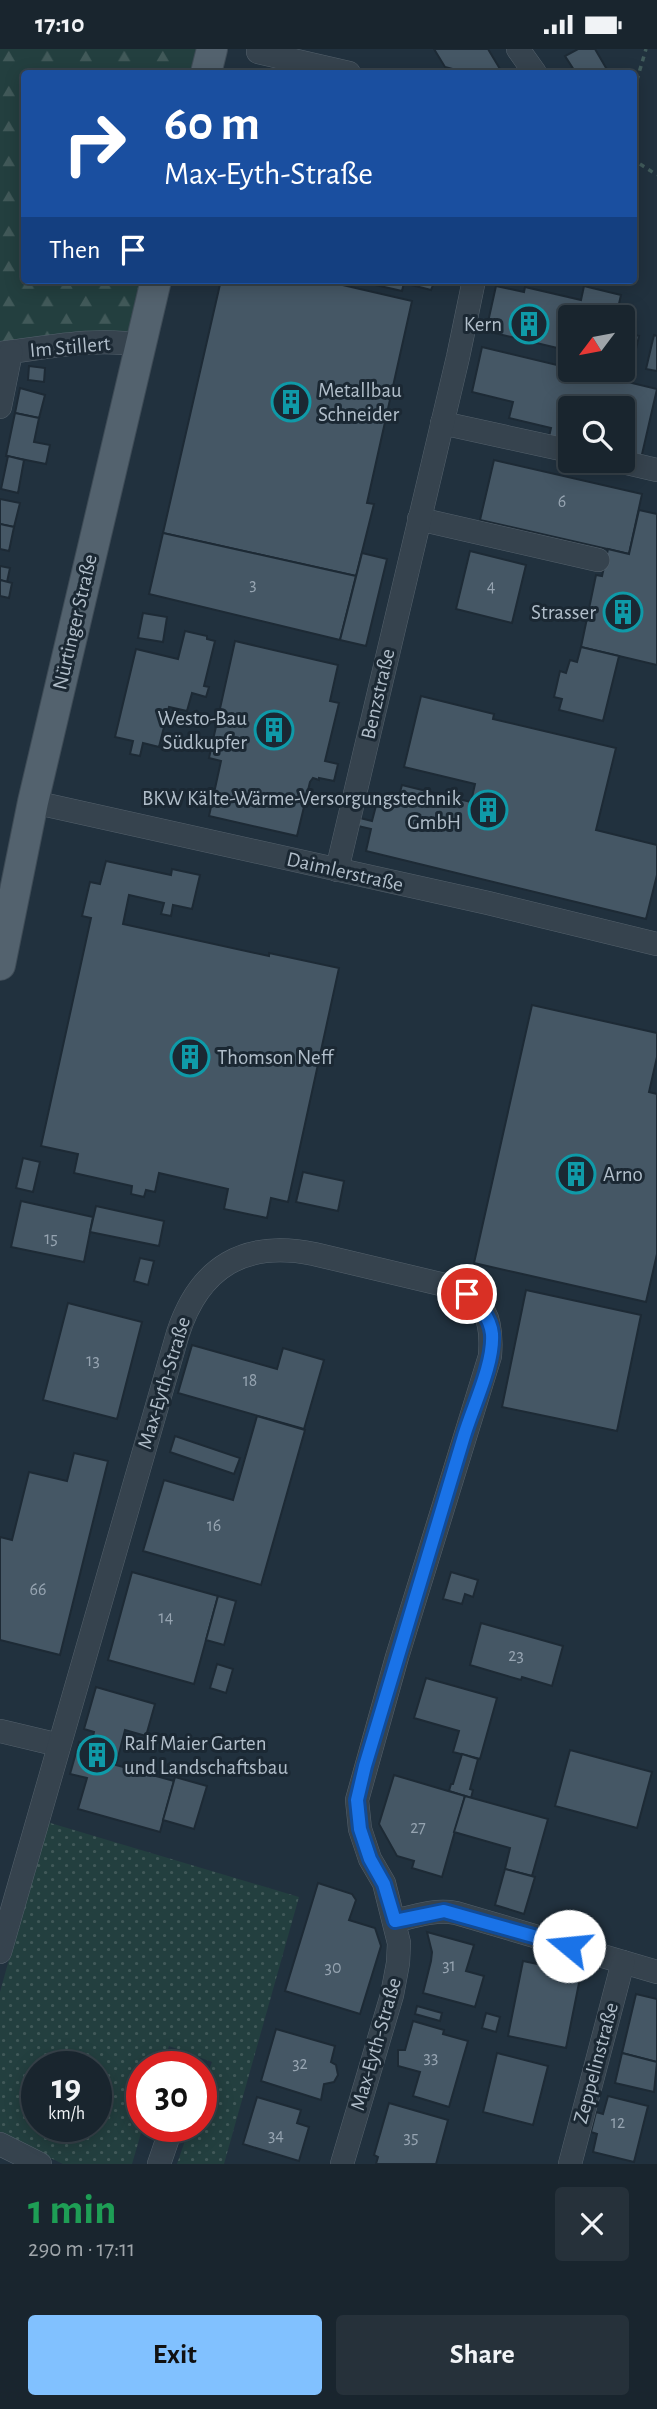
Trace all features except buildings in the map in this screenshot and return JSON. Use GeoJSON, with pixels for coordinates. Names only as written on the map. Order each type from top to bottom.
{"type":"FeatureCollection","features":[{"type":"Feature","properties":{"kind":"main road"},"geometry":{"type":"LineString","coordinates":[[207,70],[212,49]]}},
{"type":"Feature","properties":{"kind":"main road","name":"Nürtinger Straße"},"geometry":{"type":"LineString","coordinates":[[0,965],[33,802],[155,284]]}},
{"type":"Feature","properties":{"kind":"street"},"geometry":{"type":"LineString","coordinates":[[518,49],[533,70]]}},
{"type":"Feature","properties":{"kind":"street"},"geometry":{"type":"LineString","coordinates":[[258,51],[337,70]]}},
{"type":"Feature","properties":{"kind":"street","name":"Benzstraße"},"geometry":{"type":"LineString","coordinates":[[337,870],[473,284]]}},
{"type":"Feature","properties":{"kind":"street","name":"Im Stillert"},"geometry":{"type":"LineString","coordinates":[[6,352],[91,343],[141,345]]}},
{"type":"Feature","properties":{"kind":"street"},"geometry":{"type":"LineString","coordinates":[[0,407],[6,352]]}},
{"type":"Feature","properties":{"kind":"street"},"geometry":{"type":"LineString","coordinates":[[442,423],[558,448]]}},
{"type":"Feature","properties":{"kind":"street"},"geometry":{"type":"LineString","coordinates":[[635,465],[657,470]]}},
{"type":"Feature","properties":{"kind":"street"},"geometry":{"type":"LineString","coordinates":[[419,519],[598,560]]}},
{"type":"Feature","properties":{"kind":"street","name":"Daimlerstraße"},"geometry":{"type":"LineString","coordinates":[[33,802],[337,870],[601,940],[651,948]]}},
{"type":"Feature","properties":{"kind":"street","name":"Max-Eyth-Straße"},"geometry":{"type":"LineString","coordinates":[[0,1952],[178,1333],[195,1292],[211,1275],[227,1264],[271,1249],[292,1250],[449,1286],[467,1294],[481,1307],[488,1319],[492,1334],[490,1356],[394,1669],[357,1800],[360,1829],[370,1859],[384,1884],[399,1943],[394,1984],[342,2164]]}},
{"type":"Feature","properties":{"kind":"street"},"geometry":{"type":"LineString","coordinates":[[0,1731],[59,1745]]}},
{"type":"Feature","properties":{"kind":"street"},"geometry":{"type":"LineString","coordinates":[[395,1921],[430,1912],[456,1913],[657,1972]]}},
{"type":"Feature","properties":{"kind":"street","name":"Zeppelinstraße"},"geometry":{"type":"LineString","coordinates":[[570,2164],[623,1962]]}},
{"type":"Feature","properties":{"kind":"street"},"geometry":{"type":"LineString","coordinates":[[159,2164],[167,2142]]}},
{"type":"Feature","properties":{"kind":"street"},"geometry":{"type":"LineString","coordinates":[[0,2144],[40,2164]]}},
{"type":"Feature","properties":{"kind":"path"},"geometry":{"type":"LineString","coordinates":[[637,80],[646,49]]}},
{"type":"Feature","properties":{"kind":"path"},"geometry":{"type":"LineString","coordinates":[[637,160],[657,175]]}},
{"type":"Feature","properties":{"kind":"green space"},"geometry":{"type":"Polygon","coordinates":[[[0,49],[212,49],[207,70],[21,70],[21,284],[155,284],[140,345],[0,353],[0,49]]]}},
{"type":"Feature","properties":{"kind":"green space"},"geometry":{"type":"Polygon","coordinates":[[[47,1822],[299,1897],[224,2164],[177,2164],[185,2142],[217,2142],[217,2051],[182,2051],[169,2046],[167,2051],[126,2051],[126,2142],[138,2142],[132,2164],[63,2164],[0,2134],[0,1992],[47,1822]]]}},
{"type":"Feature","properties":{"kind":"place","name":"Kern"},"geometry":{"type":"Point","coordinates":[529,324]}},
{"type":"Feature","properties":{"kind":"place","name":"Metallbau Schneider"},"geometry":{"type":"Point","coordinates":[291,402]}},
{"type":"Feature","properties":{"kind":"place","name":"Strasser"},"geometry":{"type":"Point","coordinates":[623,612]}},
{"type":"Feature","properties":{"kind":"place","name":"Westo-Bau Südkupfer"},"geometry":{"type":"Point","coordinates":[274,730]}},
{"type":"Feature","properties":{"kind":"place","name":"BKW Kälte-Wärme-Versorgungstechnik GmbH"},"geometry":{"type":"Point","coordinates":[488,810]}},
{"type":"Feature","properties":{"kind":"place","name":"Thomson Neff"},"geometry":{"type":"Point","coordinates":[190,1057]}},
{"type":"Feature","properties":{"kind":"place","name":"Arno"},"geometry":{"type":"Point","coordinates":[576,1174]}},
{"type":"Feature","properties":{"kind":"place","name":"Ralf Maier Garten und Landschaftsbau"},"geometry":{"type":"Point","coordinates":[97,1755]}},
{"type":"Feature","properties":{"kind":"route"},"geometry":{"type":"LineString","coordinates":[[467,1294],[481,1307],[488,1319],[492,1334],[490,1356],[365,1766],[357,1800],[360,1829],[370,1859],[384,1884],[395,1921],[444,1911],[569,1946]]}}]}
